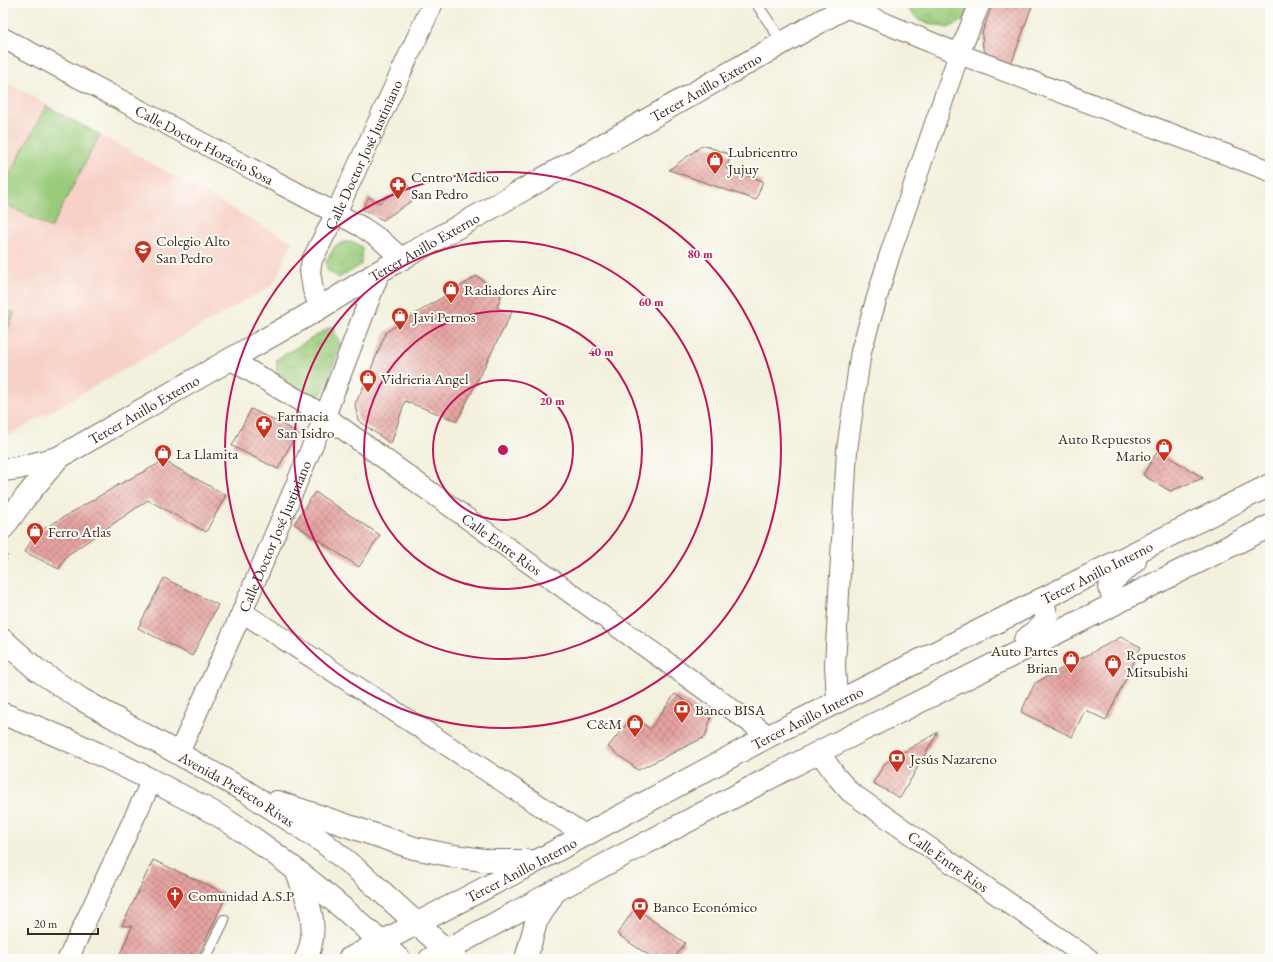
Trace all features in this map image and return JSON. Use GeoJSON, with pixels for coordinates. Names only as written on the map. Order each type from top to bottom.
{"type":"FeatureCollection","features":[{"type":"Feature","properties":{"kind":"main road","name":"Tercer Anillo Externo"},"geometry":{"type":"LineString","coordinates":[[3,470],[58,458],[320,308],[380,271],[402,260],[850,5]]}},
{"type":"Feature","properties":{"kind":"main road","name":"Tercer Anillo Externo"},"geometry":{"type":"LineString","coordinates":[[3,528],[25,498],[58,458]]}},
{"type":"Feature","properties":{"kind":"main road","name":"Tercer Anillo Interno"},"geometry":{"type":"LineString","coordinates":[[349,959],[537,861],[837,701],[1270,485]]}},
{"type":"Feature","properties":{"kind":"main road"},"geometry":{"type":"LineString","coordinates":[[444,956],[555,891],[820,752],[1115,603],[1265,532]]}},
{"type":"Feature","properties":{"kind":"main road"},"geometry":{"type":"LineString","coordinates":[[1115,603],[1110,588],[1112,581],[1161,540]]}},
{"type":"Feature","properties":{"kind":"main road"},"geometry":{"type":"LineString","coordinates":[[999,661],[1046,622],[1047,616],[1045,608],[1040,600]]}},
{"type":"Feature","properties":{"kind":"main road","name":"Avenida Prefecto Rivas"},"geometry":{"type":"LineString","coordinates":[[3,640],[36,669],[81,699],[247,792],[323,842],[361,873],[417,924],[444,956]]}},
{"type":"Feature","properties":{"kind":"main road"},"geometry":{"type":"LineString","coordinates":[[3,714],[87,748],[152,780],[231,823],[295,868],[399,959]]}},
{"type":"Feature","properties":{"kind":"main road"},"geometry":{"type":"LineString","coordinates":[[247,792],[414,848],[454,856],[491,861],[537,861]]}},
{"type":"Feature","properties":{"kind":"main road"},"geometry":{"type":"LineString","coordinates":[[295,868],[308,897],[313,924],[309,952],[306,959]]}},
{"type":"Feature","properties":{"kind":"main road"},"geometry":{"type":"LineString","coordinates":[[526,959],[536,922],[555,891]]}},
{"type":"Feature","properties":{"kind":"street","name":"Calle Doctor José Justiniano"},"geometry":{"type":"LineString","coordinates":[[320,308],[313,290],[310,271],[312,260],[336,213],[433,3]]}},
{"type":"Feature","properties":{"kind":"street"},"geometry":{"type":"LineString","coordinates":[[837,701],[835,665],[847,450],[861,351],[889,256],[959,54],[980,3]]}},
{"type":"Feature","properties":{"kind":"street"},"geometry":{"type":"LineString","coordinates":[[850,5],[959,54],[1270,171]]}},
{"type":"Feature","properties":{"kind":"street","name":"Calle Doctor Horacio Sosa"},"geometry":{"type":"LineString","coordinates":[[3,38],[362,227],[381,240],[402,260]]}},
{"type":"Feature","properties":{"kind":"street","name":"Calle Doctor José Justiniano"},"geometry":{"type":"LineString","coordinates":[[179,753],[242,612],[325,416],[380,271]]}},
{"type":"Feature","properties":{"kind":"street","name":"Calle Entre Rios"},"geometry":{"type":"LineString","coordinates":[[230,359],[325,416],[769,736]]}},
{"type":"Feature","properties":{"kind":"street"},"geometry":{"type":"LineString","coordinates":[[242,612],[585,835]]}},
{"type":"Feature","properties":{"kind":"street","name":"Calle Entre Rios"},"geometry":{"type":"LineString","coordinates":[[820,752],[836,776],[850,792],[1089,959]]}},
{"type":"Feature","properties":{"kind":"street"},"geometry":{"type":"LineString","coordinates":[[68,959],[152,780]]}},
{"type":"Feature","properties":{"kind":"lane"},"geometry":{"type":"LineString","coordinates":[[756,3],[783,43]]}},
{"type":"Feature","properties":{"kind":"lane"},"geometry":{"type":"LineString","coordinates":[[205,959],[224,920]]}},
{"type":"Feature","properties":{"kind":"path"},"geometry":{"type":"LineString","coordinates":[[3,549],[7,553],[4,577],[6,603],[3,606]]}},
{"type":"Feature","properties":{"kind":"shaded area","name":"Colegio Alto San Pedro"},"geometry":{"type":"Polygon","coordinates":[[[3,80],[292,242],[273,285],[9,435],[3,436],[3,80]]]}},
{"type":"Feature","properties":{"kind":"green space"},"geometry":{"type":"Polygon","coordinates":[[[907,3],[972,3],[963,21],[948,28],[920,21],[906,8],[907,3]]]}},
{"type":"Feature","properties":{"kind":"green space"},"geometry":{"type":"Polygon","coordinates":[[[46,106],[100,135],[51,228],[3,203],[3,187],[46,106]]]}},
{"type":"Feature","properties":{"kind":"green space"},"geometry":{"type":"Polygon","coordinates":[[[344,242],[354,242],[363,248],[361,265],[339,278],[327,270],[326,261],[335,246],[344,242]]]}},
{"type":"Feature","properties":{"kind":"green space"},"geometry":{"type":"Polygon","coordinates":[[[3,308],[15,313],[3,339],[3,308]]]}},
{"type":"Feature","properties":{"kind":"green space"},"geometry":{"type":"Polygon","coordinates":[[[332,326],[341,345],[322,394],[309,399],[276,376],[277,359],[332,326]]]}},
{"type":"Feature","properties":{"kind":"building"},"geometry":{"type":"Polygon","coordinates":[[[993,3],[1033,3],[1011,65],[990,58],[983,48],[982,33],[993,3]]]}},
{"type":"Feature","properties":{"kind":"building","name":"Lubricentro Jujuy"},"geometry":{"type":"Polygon","coordinates":[[[703,145],[731,155],[726,169],[763,181],[756,200],[669,170],[703,145]]]}},
{"type":"Feature","properties":{"kind":"building","name":"Centro Medico San Pedro"},"geometry":{"type":"Polygon","coordinates":[[[407,184],[416,198],[383,220],[362,209],[369,197],[379,203],[407,184]]]}},
{"type":"Feature","properties":{"kind":"building"},"geometry":{"type":"Polygon","coordinates":[[[477,276],[501,295],[497,308],[512,312],[457,421],[405,401],[391,444],[358,420],[355,404],[365,384],[386,332],[477,276]]]}},
{"type":"Feature","properties":{"kind":"building","name":"Farmacia San Isidro"},"geometry":{"type":"Polygon","coordinates":[[[251,409],[297,432],[278,469],[232,446],[251,409]]]}},
{"type":"Feature","properties":{"kind":"building","name":"Auto Repuestos Mario"},"geometry":{"type":"Polygon","coordinates":[[[1158,450],[1203,478],[1170,491],[1143,475],[1158,450]]]}},
{"type":"Feature","properties":{"kind":"building"},"geometry":{"type":"Polygon","coordinates":[[[164,461],[226,495],[206,532],[148,500],[66,556],[59,569],[25,552],[35,534],[120,484],[164,461]]]}},
{"type":"Feature","properties":{"kind":"building"},"geometry":{"type":"Polygon","coordinates":[[[315,492],[380,535],[359,567],[294,524],[315,492]]]}},
{"type":"Feature","properties":{"kind":"building"},"geometry":{"type":"Polygon","coordinates":[[[164,578],[218,605],[192,656],[138,628],[164,578]]]}},
{"type":"Feature","properties":{"kind":"building"},"geometry":{"type":"Polygon","coordinates":[[[1121,637],[1141,647],[1106,720],[1085,710],[1072,737],[1021,712],[1035,683],[1121,637]]]}},
{"type":"Feature","properties":{"kind":"building"},"geometry":{"type":"Polygon","coordinates":[[[675,694],[711,718],[705,737],[638,770],[608,747],[633,716],[650,729],[675,694]]]}},
{"type":"Feature","properties":{"kind":"building","name":"Jesús Nazareno"},"geometry":{"type":"Polygon","coordinates":[[[938,732],[900,798],[873,783],[885,763],[938,732]]]}},
{"type":"Feature","properties":{"kind":"building","name":"Comunidad A.S.P"},"geometry":{"type":"Polygon","coordinates":[[[153,860],[227,894],[197,959],[190,953],[187,959],[118,959],[132,926],[122,926],[153,860]]]}},
{"type":"Feature","properties":{"kind":"building","name":"Banco Económico"},"geometry":{"type":"Polygon","coordinates":[[[635,908],[685,943],[674,959],[654,959],[617,934],[635,908]]]}},
{"type":"Feature","properties":{"kind":"place","name":"Lubricentro Jujuy"},"geometry":{"type":"Point","coordinates":[715,175]}},
{"type":"Feature","properties":{"kind":"place","name":"Centro Medico San Pedro"},"geometry":{"type":"Point","coordinates":[398,200]}},
{"type":"Feature","properties":{"kind":"place","name":"Colegio Alto San Pedro"},"geometry":{"type":"Point","coordinates":[143,264]}},
{"type":"Feature","properties":{"kind":"place","name":"Radiadores Aire"},"geometry":{"type":"Point","coordinates":[451,304]}},
{"type":"Feature","properties":{"kind":"place","name":"Javi Pernos"},"geometry":{"type":"Point","coordinates":[400,331]}},
{"type":"Feature","properties":{"kind":"place","name":"Vidrieria Angel"},"geometry":{"type":"Point","coordinates":[368,393]}},
{"type":"Feature","properties":{"kind":"place","name":"Farmacia San Isidro"},"geometry":{"type":"Point","coordinates":[264,439]}},
{"type":"Feature","properties":{"kind":"place","name":"Auto Repuestos Mario"},"geometry":{"type":"Point","coordinates":[1164,462]}},
{"type":"Feature","properties":{"kind":"place","name":"La Llamita"},"geometry":{"type":"Point","coordinates":[163,468]}},
{"type":"Feature","properties":{"kind":"place","name":"Ferro Atlas"},"geometry":{"type":"Point","coordinates":[35,546]}},
{"type":"Feature","properties":{"kind":"place","name":"Auto Partes Brian"},"geometry":{"type":"Point","coordinates":[1071,674]}},
{"type":"Feature","properties":{"kind":"place","name":"Repuestos Mitsubishi"},"geometry":{"type":"Point","coordinates":[1113,678]}},
{"type":"Feature","properties":{"kind":"place","name":"Banco BISA"},"geometry":{"type":"Point","coordinates":[682,724]}},
{"type":"Feature","properties":{"kind":"place","name":"C&M"},"geometry":{"type":"Point","coordinates":[635,738]}},
{"type":"Feature","properties":{"kind":"place","name":"Jesús Nazareno"},"geometry":{"type":"Point","coordinates":[897,773]}},
{"type":"Feature","properties":{"kind":"place","name":"Comunidad A.S.P"},"geometry":{"type":"Point","coordinates":[175,910]}},
{"type":"Feature","properties":{"kind":"place","name":"Banco Económico"},"geometry":{"type":"Point","coordinates":[640,921]}}]}
